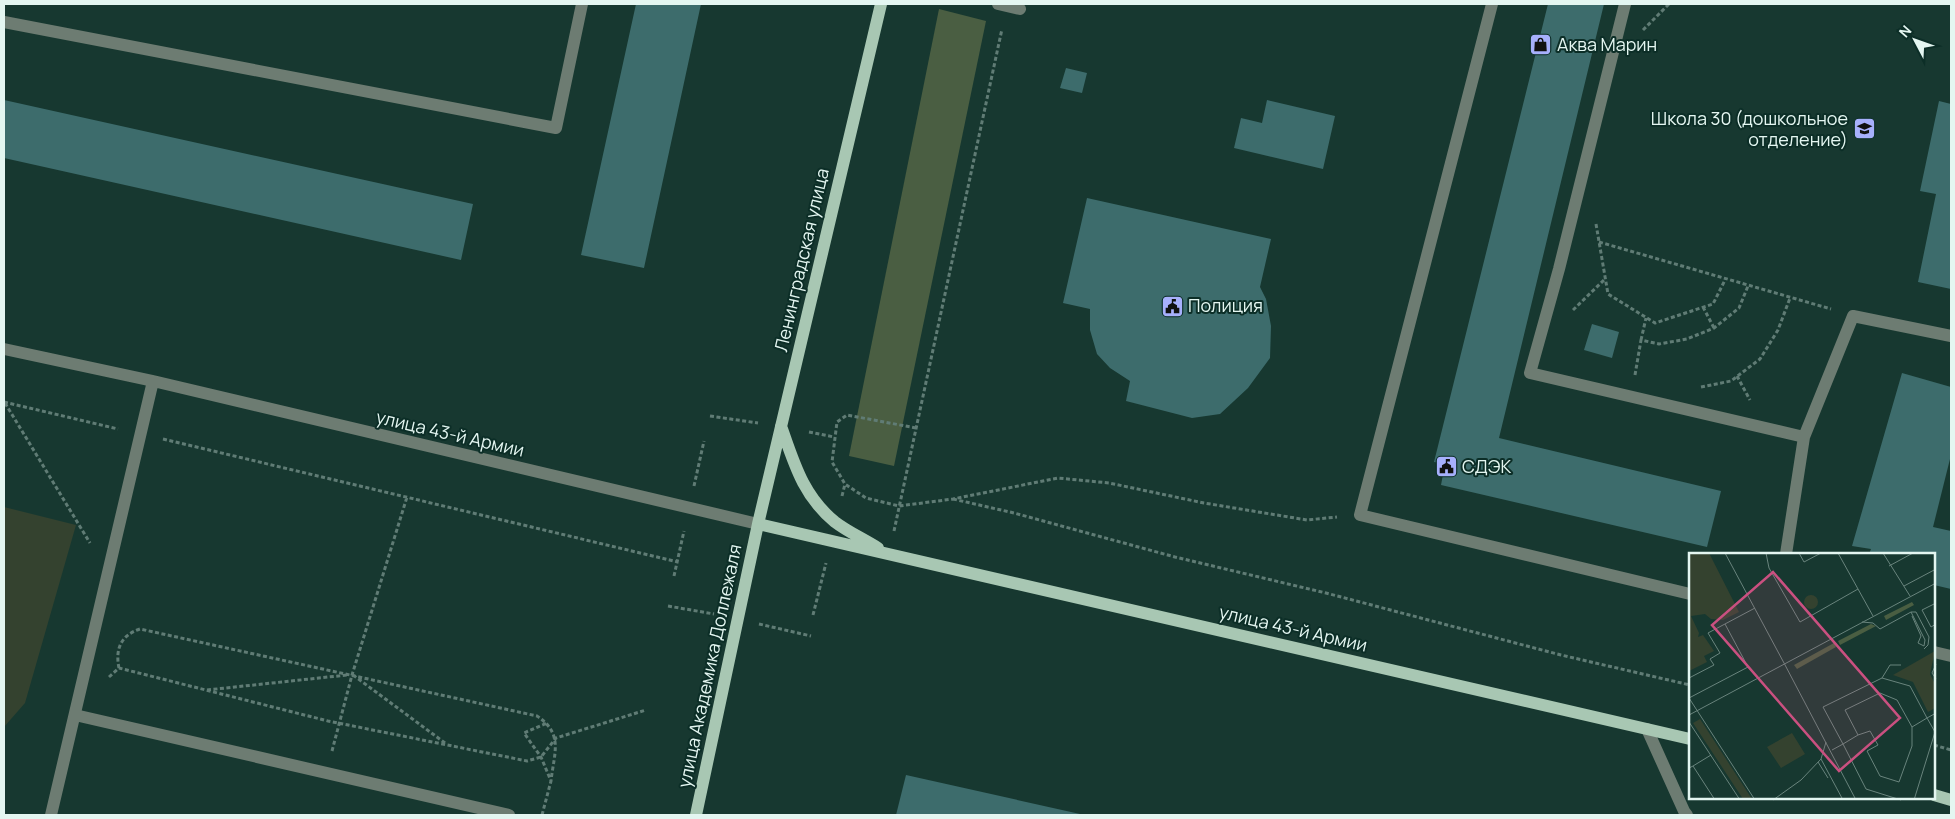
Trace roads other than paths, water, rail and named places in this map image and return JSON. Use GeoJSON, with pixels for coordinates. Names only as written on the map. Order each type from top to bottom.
{"type":"FeatureCollection","features":[{"type":"Feature","properties":{"kind":"main road","name":"Ленинградская улица"},"geometry":{"type":"LineString","coordinates":[[758,524],[881,4]]}},
{"type":"Feature","properties":{"kind":"main road","name":"улица 43-й Армии"},"geometry":{"type":"LineString","coordinates":[[781,426],[797,474],[813,500],[836,522],[888,554]]}},
{"type":"Feature","properties":{"kind":"main road","name":"улица 43-й Армии"},"geometry":{"type":"LineString","coordinates":[[758,524],[1689,739]]}},
{"type":"Feature","properties":{"kind":"main road","name":"улица Академика Доллежаля"},"geometry":{"type":"LineString","coordinates":[[696,815],[758,524]]}},
{"type":"Feature","properties":{"kind":"main road"},"geometry":{"type":"LineString","coordinates":[[1935,796],[1951,800]]}},
{"type":"Feature","properties":{"kind":"street"},"geometry":{"type":"LineString","coordinates":[[4,22],[556,128],[582,4]]}},
{"type":"Feature","properties":{"kind":"street"},"geometry":{"type":"LineString","coordinates":[[1492,4],[1360,515],[1689,594]]}},
{"type":"Feature","properties":{"kind":"street"},"geometry":{"type":"LineString","coordinates":[[1625,4],[1559,269],[1530,373],[1804,437]]}},
{"type":"Feature","properties":{"kind":"street"},"geometry":{"type":"LineString","coordinates":[[1002,5],[1020,9]]}},
{"type":"Feature","properties":{"kind":"street"},"geometry":{"type":"LineString","coordinates":[[1786,553],[1804,437],[1853,316],[1951,336]]}},
{"type":"Feature","properties":{"kind":"street","name":"улица 43-й Армии"},"geometry":{"type":"LineString","coordinates":[[4,349],[153,381],[758,524]]}},
{"type":"Feature","properties":{"kind":"street"},"geometry":{"type":"LineString","coordinates":[[51,815],[153,381]]}},
{"type":"Feature","properties":{"kind":"street"},"geometry":{"type":"LineString","coordinates":[[1935,652],[1951,656]]}},
{"type":"Feature","properties":{"kind":"street"},"geometry":{"type":"LineString","coordinates":[[76,710],[327,773],[509,815]]}},
{"type":"Feature","properties":{"kind":"street"},"geometry":{"type":"LineString","coordinates":[[1647,729],[1687,815]]}},
{"type":"Feature","properties":{"kind":"place","name":"Аква Марин"},"geometry":{"type":"Point","coordinates":[1541,45]}},
{"type":"Feature","properties":{"kind":"place","name":"Школа 30 (дошкольное отделение)"},"geometry":{"type":"Point","coordinates":[1864,129]}},
{"type":"Feature","properties":{"kind":"place","name":"Полиция"},"geometry":{"type":"Point","coordinates":[1172,306]}},
{"type":"Feature","properties":{"kind":"place","name":"СДЭК"},"geometry":{"type":"Point","coordinates":[1446,467]}}]}
